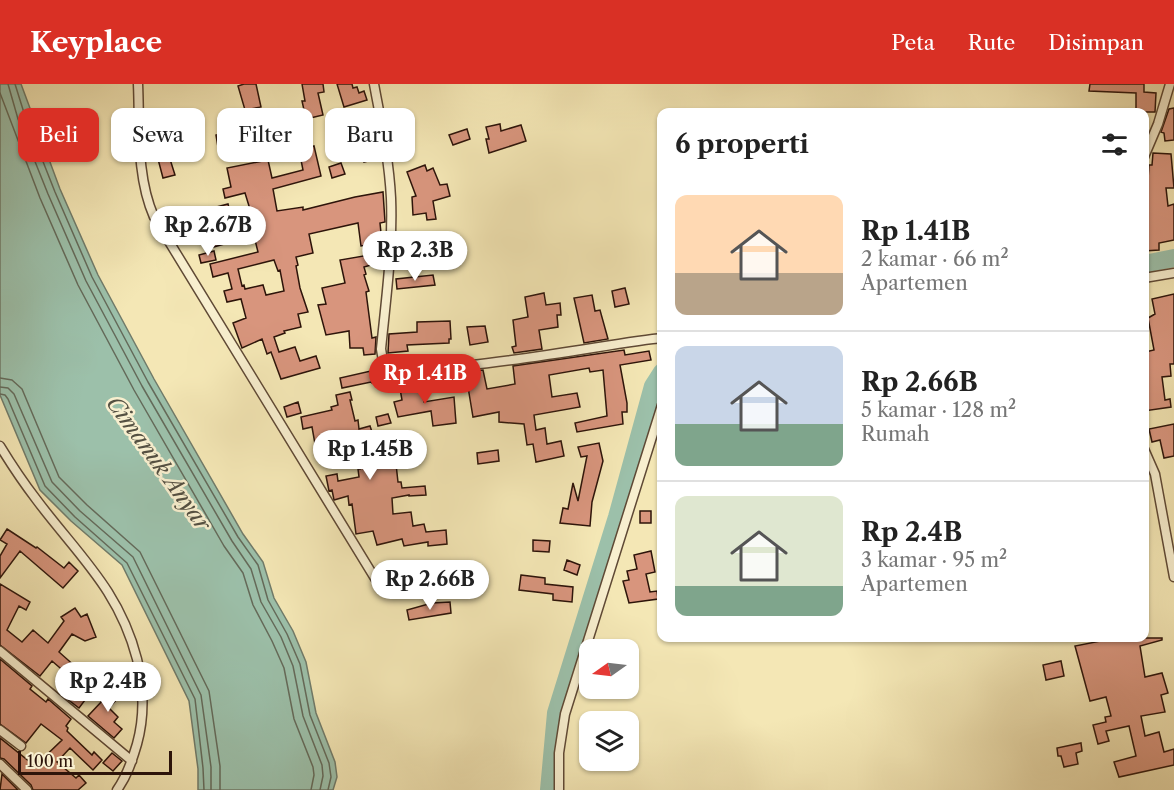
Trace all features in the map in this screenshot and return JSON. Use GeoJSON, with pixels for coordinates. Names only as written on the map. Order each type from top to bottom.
{"type":"FeatureCollection","features":[{"type":"Feature","properties":{"kind":"street"},"geometry":{"type":"LineString","coordinates":[[138,84],[143,181],[154,217],[376,580]]}},
{"type":"Feature","properties":{"kind":"street"},"geometry":{"type":"LineString","coordinates":[[374,84],[388,162],[391,199],[390,260],[380,355],[383,361],[394,366],[446,367],[657,339]]}},
{"type":"Feature","properties":{"kind":"street"},"geometry":{"type":"LineString","coordinates":[[1149,145],[1170,84]]}},
{"type":"Feature","properties":{"kind":"street"},"geometry":{"type":"LineString","coordinates":[[1149,277],[1174,273]]}},
{"type":"Feature","properties":{"kind":"street"},"geometry":{"type":"LineString","coordinates":[[559,790],[559,753],[565,714],[657,421]]}},
{"type":"Feature","properties":{"kind":"street"},"geometry":{"type":"LineString","coordinates":[[0,446],[36,500],[108,591],[131,635],[144,697],[142,724],[125,780],[117,790]]}},
{"type":"Feature","properties":{"kind":"street"},"geometry":{"type":"LineString","coordinates":[[1149,460],[1155,474],[1174,577]]}},
{"type":"Feature","properties":{"kind":"street"},"geometry":{"type":"LineString","coordinates":[[0,651],[132,761]]}},
{"type":"Feature","properties":{"kind":"street"},"geometry":{"type":"LineString","coordinates":[[0,730],[21,746]]}},
{"type":"Feature","properties":{"kind":"street"},"geometry":{"type":"LineString","coordinates":[[0,764],[27,790]]}},
{"type":"Feature","properties":{"kind":"water","name":"Cimanuk Anyar"},"geometry":{"type":"Polygon","coordinates":[[[0,84],[21,84],[30,108],[18,108],[18,162],[50,162],[98,275],[154,379],[243,534],[263,562],[274,598],[293,631],[306,662],[316,713],[335,762],[337,777],[333,790],[198,790],[198,769],[189,701],[122,565],[71,521],[40,490],[0,395],[0,84]]]}},
{"type":"Feature","properties":{"kind":"building"},"geometry":{"type":"Polygon","coordinates":[[[256,84],[261,107],[244,108],[238,86],[256,84]]]}},
{"type":"Feature","properties":{"kind":"building"},"geometry":{"type":"Polygon","coordinates":[[[302,84],[323,84],[324,92],[318,93],[323,115],[313,117],[313,108],[304,108],[302,101],[305,101],[302,84]]]}},
{"type":"Feature","properties":{"kind":"building"},"geometry":{"type":"Polygon","coordinates":[[[337,84],[352,84],[353,88],[357,87],[359,93],[364,91],[367,100],[344,107],[337,84]]]}},
{"type":"Feature","properties":{"kind":"building"},"geometry":{"type":"Polygon","coordinates":[[[1090,84],[1144,84],[1144,92],[1156,93],[1155,112],[1149,112],[1149,108],[1136,108],[1136,93],[1089,91],[1090,84]]]}},
{"type":"Feature","properties":{"kind":"building"},"geometry":{"type":"Polygon","coordinates":[[[1174,108],[1174,140],[1165,141],[1164,133],[1161,132],[1169,109],[1174,108]]]}},
{"type":"Feature","properties":{"kind":"building"},"geometry":{"type":"Polygon","coordinates":[[[500,124],[501,131],[521,125],[526,141],[489,153],[486,127],[500,124]]]}},
{"type":"Feature","properties":{"kind":"building"},"geometry":{"type":"Polygon","coordinates":[[[467,129],[470,139],[453,145],[449,135],[467,129]]]}},
{"type":"Feature","properties":{"kind":"building"},"geometry":{"type":"Polygon","coordinates":[[[314,146],[321,176],[273,189],[277,211],[303,207],[303,210],[383,192],[385,222],[380,223],[382,243],[361,246],[358,223],[309,234],[313,253],[296,257],[300,288],[308,312],[298,314],[301,327],[284,331],[285,333],[274,337],[279,352],[295,347],[300,361],[316,356],[320,368],[281,379],[271,352],[267,354],[262,339],[242,348],[233,323],[246,318],[241,299],[227,302],[224,291],[232,289],[228,273],[213,277],[210,264],[258,252],[250,220],[253,219],[245,193],[225,198],[223,189],[231,187],[227,168],[268,162],[272,178],[303,170],[301,162],[313,162],[314,146]],[[274,260],[238,269],[242,286],[244,285],[245,289],[263,285],[266,295],[284,291],[280,270],[278,271],[274,260]]]}},
{"type":"Feature","properties":{"kind":"building"},"geometry":{"type":"Polygon","coordinates":[[[1153,153],[1171,154],[1174,188],[1166,188],[1168,206],[1174,204],[1174,240],[1159,243],[1159,250],[1149,251],[1149,165],[1152,165],[1153,153]]]}},
{"type":"Feature","properties":{"kind":"building"},"geometry":{"type":"Polygon","coordinates":[[[159,162],[171,162],[175,175],[163,178],[159,162]]]}},
{"type":"Feature","properties":{"kind":"building"},"geometry":{"type":"Polygon","coordinates":[[[341,163],[345,174],[332,178],[329,167],[341,163]]]}},
{"type":"Feature","properties":{"kind":"building"},"geometry":{"type":"Polygon","coordinates":[[[425,165],[427,171],[433,168],[440,185],[447,184],[450,196],[433,201],[436,219],[427,220],[426,213],[413,215],[412,197],[416,196],[407,172],[425,165]]]}},
{"type":"Feature","properties":{"kind":"building"},"geometry":{"type":"Polygon","coordinates":[[[228,204],[231,216],[221,218],[226,235],[232,233],[235,241],[210,248],[204,224],[190,228],[186,215],[228,204]]]}},
{"type":"Feature","properties":{"kind":"building"},"geometry":{"type":"Polygon","coordinates":[[[214,251],[216,260],[201,263],[199,255],[214,251]]]}},
{"type":"Feature","properties":{"kind":"building"},"geometry":{"type":"Polygon","coordinates":[[[369,255],[371,265],[364,267],[366,274],[364,275],[369,291],[366,292],[372,338],[376,337],[375,354],[364,355],[363,348],[350,348],[349,331],[326,335],[318,305],[326,304],[322,288],[345,283],[340,260],[369,255]]]}},
{"type":"Feature","properties":{"kind":"building"},"geometry":{"type":"Polygon","coordinates":[[[433,275],[435,285],[397,289],[396,279],[433,275]]]}},
{"type":"Feature","properties":{"kind":"building"},"geometry":{"type":"Polygon","coordinates":[[[625,288],[629,304],[615,307],[612,291],[625,288]]]}},
{"type":"Feature","properties":{"kind":"building"},"geometry":{"type":"Polygon","coordinates":[[[544,293],[546,305],[560,303],[561,315],[557,315],[558,327],[539,330],[542,349],[514,353],[512,347],[516,346],[513,320],[528,317],[525,297],[544,293]]]}},
{"type":"Feature","properties":{"kind":"building"},"geometry":{"type":"Polygon","coordinates":[[[1174,294],[1174,364],[1170,364],[1171,376],[1162,377],[1165,400],[1170,399],[1171,407],[1149,410],[1149,351],[1154,350],[1149,317],[1155,314],[1152,299],[1174,294]]]}},
{"type":"Feature","properties":{"kind":"building"},"geometry":{"type":"Polygon","coordinates":[[[592,295],[595,311],[600,310],[608,339],[584,343],[574,298],[592,295]]]}},
{"type":"Feature","properties":{"kind":"building"},"geometry":{"type":"Polygon","coordinates":[[[450,321],[451,339],[449,343],[407,345],[408,351],[388,353],[389,334],[417,332],[417,322],[450,321]]]}},
{"type":"Feature","properties":{"kind":"building"},"geometry":{"type":"Polygon","coordinates":[[[485,326],[488,342],[470,345],[467,327],[485,326]]]}},
{"type":"Feature","properties":{"kind":"building"},"geometry":{"type":"Polygon","coordinates":[[[624,350],[625,355],[649,351],[651,360],[620,365],[627,403],[627,412],[622,412],[623,424],[577,432],[575,423],[607,416],[603,370],[590,372],[589,368],[549,375],[552,397],[577,393],[580,407],[534,415],[536,430],[545,428],[547,444],[561,441],[564,456],[536,462],[533,444],[527,445],[524,424],[499,422],[499,412],[473,417],[468,387],[471,387],[469,372],[483,370],[487,389],[515,384],[513,366],[624,350]]]}},
{"type":"Feature","properties":{"kind":"building"},"geometry":{"type":"Polygon","coordinates":[[[384,368],[391,370],[392,381],[371,382],[342,388],[340,378],[384,368]]]}},
{"type":"Feature","properties":{"kind":"building"},"geometry":{"type":"Polygon","coordinates":[[[419,379],[424,402],[454,397],[456,423],[433,426],[431,411],[398,417],[394,402],[402,400],[399,383],[419,379]]]}},
{"type":"Feature","properties":{"kind":"building"},"geometry":{"type":"Polygon","coordinates":[[[350,392],[355,421],[358,420],[359,429],[370,426],[373,435],[362,438],[366,457],[374,455],[375,459],[395,455],[398,482],[401,482],[402,488],[425,486],[426,495],[392,498],[393,514],[411,512],[413,526],[424,524],[426,532],[446,530],[447,544],[428,546],[428,542],[404,546],[402,539],[377,545],[373,531],[356,534],[352,504],[349,505],[348,496],[334,500],[332,490],[329,491],[326,476],[337,474],[338,481],[359,477],[357,453],[353,454],[350,439],[315,444],[312,427],[303,429],[301,417],[332,410],[331,407],[338,405],[336,395],[350,392]]]}},
{"type":"Feature","properties":{"kind":"building"},"geometry":{"type":"Polygon","coordinates":[[[298,402],[301,413],[287,417],[284,407],[298,402]]]}},
{"type":"Feature","properties":{"kind":"building"},"geometry":{"type":"Polygon","coordinates":[[[388,414],[391,423],[378,426],[376,417],[388,414]]]}},
{"type":"Feature","properties":{"kind":"building"},"geometry":{"type":"Polygon","coordinates":[[[1174,424],[1174,456],[1164,458],[1160,440],[1152,442],[1149,429],[1174,424]]]}},
{"type":"Feature","properties":{"kind":"building"},"geometry":{"type":"Polygon","coordinates":[[[599,443],[603,461],[592,502],[590,526],[560,523],[563,508],[568,509],[573,483],[578,501],[587,456],[581,457],[578,447],[599,443]]]}},
{"type":"Feature","properties":{"kind":"building"},"geometry":{"type":"Polygon","coordinates":[[[498,450],[499,461],[478,464],[477,453],[498,450]]]}},
{"type":"Feature","properties":{"kind":"building"},"geometry":{"type":"Polygon","coordinates":[[[640,511],[651,511],[651,523],[640,523],[640,511]]]}},
{"type":"Feature","properties":{"kind":"building"},"geometry":{"type":"Polygon","coordinates":[[[7,529],[37,547],[64,568],[69,562],[78,571],[63,588],[20,551],[0,578],[0,556],[7,544],[0,540],[7,529]]]}},
{"type":"Feature","properties":{"kind":"building"},"geometry":{"type":"Polygon","coordinates":[[[533,540],[550,541],[549,552],[533,551],[533,540]]]}},
{"type":"Feature","properties":{"kind":"building"},"geometry":{"type":"Polygon","coordinates":[[[651,551],[655,572],[646,574],[650,592],[657,591],[657,599],[629,603],[623,581],[629,580],[627,571],[637,569],[634,555],[651,551]]]}},
{"type":"Feature","properties":{"kind":"building"},"geometry":{"type":"Polygon","coordinates":[[[567,560],[580,565],[577,575],[564,570],[567,560]]]}},
{"type":"Feature","properties":{"kind":"building"},"geometry":{"type":"Polygon","coordinates":[[[416,569],[418,578],[393,583],[391,572],[416,569]]]}},
{"type":"Feature","properties":{"kind":"building"},"geometry":{"type":"Polygon","coordinates":[[[521,575],[545,578],[545,584],[573,587],[572,602],[553,600],[553,594],[519,590],[521,575]]]}},
{"type":"Feature","properties":{"kind":"building"},"geometry":{"type":"Polygon","coordinates":[[[0,584],[30,602],[26,610],[19,606],[7,630],[22,642],[33,630],[48,643],[64,621],[61,617],[75,608],[81,617],[87,614],[96,637],[85,641],[72,634],[59,652],[86,676],[98,683],[79,708],[62,695],[74,680],[52,661],[40,676],[0,645],[0,584]]]}},
{"type":"Feature","properties":{"kind":"building"},"geometry":{"type":"Polygon","coordinates":[[[450,602],[451,613],[409,620],[407,610],[432,603],[450,602]]]}},
{"type":"Feature","properties":{"kind":"building"},"geometry":{"type":"Polygon","coordinates":[[[1149,638],[1162,638],[1162,640],[1140,646],[1145,677],[1162,673],[1168,693],[1161,695],[1165,712],[1141,716],[1145,736],[1159,732],[1164,752],[1174,749],[1174,765],[1119,777],[1114,762],[1136,756],[1129,726],[1106,731],[1109,741],[1098,744],[1093,725],[1106,722],[1105,717],[1111,716],[1106,697],[1090,701],[1075,646],[1096,642],[1149,642],[1149,638]]]}},
{"type":"Feature","properties":{"kind":"building"},"geometry":{"type":"Polygon","coordinates":[[[0,659],[32,686],[30,689],[46,702],[48,699],[71,719],[66,726],[67,731],[92,755],[94,752],[102,760],[93,770],[70,748],[57,762],[76,778],[79,775],[86,783],[78,790],[33,790],[31,785],[4,759],[0,758],[0,738],[35,766],[62,740],[41,724],[26,743],[0,724],[0,659]]]}},
{"type":"Feature","properties":{"kind":"building"},"geometry":{"type":"Polygon","coordinates":[[[1061,661],[1064,676],[1046,680],[1043,665],[1061,661]]]}},
{"type":"Feature","properties":{"kind":"building"},"geometry":{"type":"Polygon","coordinates":[[[118,684],[125,690],[109,708],[118,717],[114,722],[122,729],[114,738],[88,716],[118,684]]]}},
{"type":"Feature","properties":{"kind":"building"},"geometry":{"type":"Polygon","coordinates":[[[1081,743],[1082,751],[1076,753],[1078,764],[1064,767],[1061,756],[1058,756],[1057,748],[1081,743]]]}},
{"type":"Feature","properties":{"kind":"building"},"geometry":{"type":"Polygon","coordinates":[[[112,753],[122,761],[113,771],[103,763],[112,753]]]}},
{"type":"Feature","properties":{"kind":"building"},"geometry":{"type":"Polygon","coordinates":[[[2,774],[18,790],[0,790],[2,774]]]}},
{"type":"Feature","properties":{"kind":"waterway"},"geometry":{"type":"LineString","coordinates":[[1149,263],[1174,258]]}},
{"type":"Feature","properties":{"kind":"waterway"},"geometry":{"type":"LineString","coordinates":[[549,790],[556,713],[617,517],[653,386],[657,380]]}}]}
